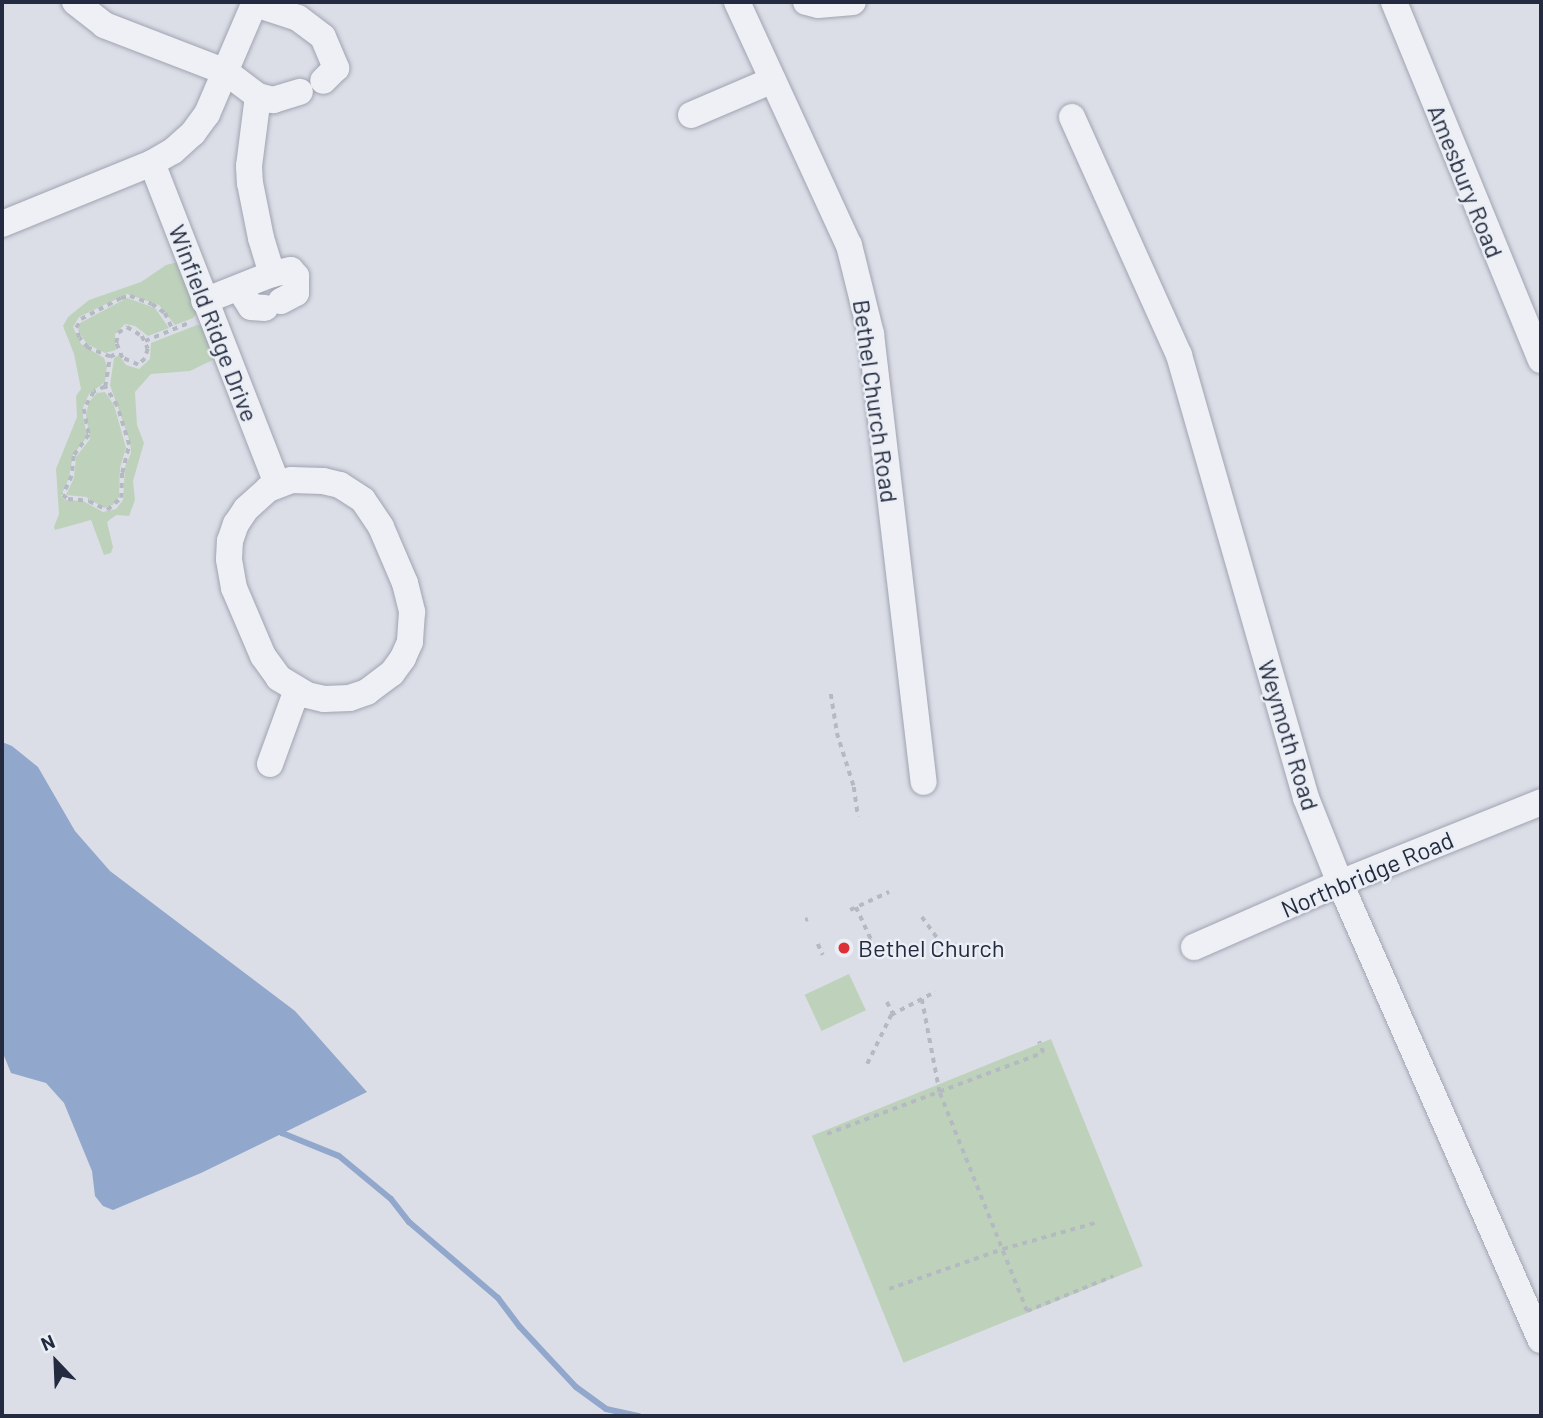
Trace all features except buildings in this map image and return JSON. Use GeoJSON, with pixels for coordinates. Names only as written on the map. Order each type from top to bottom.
{"type":"FeatureCollection","features":[{"type":"Feature","properties":{"kind":"street"},"geometry":{"type":"LineString","coordinates":[[2,224],[152,163],[173,151],[193,133],[207,114],[226,72],[255,2],[306,10],[335,62],[335,71],[312,86],[273,100],[258,96],[226,72],[104,25],[75,2]]}},
{"type":"Feature","properties":{"kind":"street","name":"Bethel Church Road"},"geometry":{"type":"LineString","coordinates":[[737,2],[849,245],[871,334],[924,782]]}},
{"type":"Feature","properties":{"kind":"street"},"geometry":{"type":"LineString","coordinates":[[806,2],[818,5],[853,2]]}},
{"type":"Feature","properties":{"kind":"street","name":"Amesbury Road"},"geometry":{"type":"LineString","coordinates":[[1394,2],[1541,360]]}},
{"type":"Feature","properties":{"kind":"street"},"geometry":{"type":"LineString","coordinates":[[691,115],[773,80]]}},
{"type":"Feature","properties":{"kind":"street"},"geometry":{"type":"LineString","coordinates":[[258,96],[249,166],[250,183],[261,239],[272,274]]}},
{"type":"Feature","properties":{"kind":"street","name":"Weymoth Road"},"geometry":{"type":"LineString","coordinates":[[1072,117],[1179,355],[1306,798],[1340,883],[1541,1340]]}},
{"type":"Feature","properties":{"kind":"street","name":"Winfield Ridge Drive"},"geometry":{"type":"LineString","coordinates":[[152,163],[277,484]]}},
{"type":"Feature","properties":{"kind":"street"},"geometry":{"type":"LineString","coordinates":[[207,308],[239,288],[272,274],[291,270],[296,276],[296,293],[273,304],[251,307],[239,288]]}},
{"type":"Feature","properties":{"kind":"street"},"geometry":{"type":"LineString","coordinates":[[323,481],[340,485],[363,500],[388,543],[405,583],[412,612],[412,632],[403,658],[382,683],[367,692],[350,698],[324,699],[296,690],[270,668],[230,574],[230,541],[236,524],[258,497],[277,484],[323,481]]}},
{"type":"Feature","properties":{"kind":"street"},"geometry":{"type":"LineString","coordinates":[[270,764],[296,690]]}},
{"type":"Feature","properties":{"kind":"street","name":"Northbridge Road"},"geometry":{"type":"LineString","coordinates":[[1194,947],[1340,883],[1541,802]]}},
{"type":"Feature","properties":{"kind":"path"},"geometry":{"type":"LineString","coordinates":[[110,357],[88,348],[79,338],[76,328],[81,319],[121,298],[135,297],[157,307],[165,313],[173,330]]}},
{"type":"Feature","properties":{"kind":"path"},"geometry":{"type":"LineString","coordinates":[[145,341],[173,330],[207,308]]}},
{"type":"Feature","properties":{"kind":"path"},"geometry":{"type":"LineString","coordinates":[[133,328],[145,341],[148,354],[138,365],[127,362],[119,352],[116,338],[121,329],[133,328]]}},
{"type":"Feature","properties":{"kind":"path"},"geometry":{"type":"LineString","coordinates":[[110,357],[119,352]]}},
{"type":"Feature","properties":{"kind":"path"},"geometry":{"type":"LineString","coordinates":[[105,387],[94,392],[84,409],[89,435],[74,456],[72,477],[63,495],[68,499],[89,500],[107,510],[121,498],[122,473],[129,445],[117,406],[105,387],[110,357]]}},
{"type":"Feature","properties":{"kind":"path"},"geometry":{"type":"LineString","coordinates":[[831,694],[837,733],[850,773],[858,817]]}},
{"type":"Feature","properties":{"kind":"path"},"geometry":{"type":"LineString","coordinates":[[850,910],[889,892]]}},
{"type":"Feature","properties":{"kind":"path"},"geometry":{"type":"LineString","coordinates":[[856,907],[872,941],[865,943]]}},
{"type":"Feature","properties":{"kind":"path"},"geometry":{"type":"LineString","coordinates":[[922,917],[945,949]]}},
{"type":"Feature","properties":{"kind":"path"},"geometry":{"type":"LineString","coordinates":[[818,944],[823,955]]}},
{"type":"Feature","properties":{"kind":"path"},"geometry":{"type":"LineString","coordinates":[[939,952],[956,944]]}},
{"type":"Feature","properties":{"kind":"path"},"geometry":{"type":"LineString","coordinates":[[867,1064],[893,1014],[935,992]]}},
{"type":"Feature","properties":{"kind":"path"},"geometry":{"type":"LineString","coordinates":[[922,999],[940,1093],[1027,1311],[1113,1276]]}},
{"type":"Feature","properties":{"kind":"path"},"geometry":{"type":"LineString","coordinates":[[887,1002],[893,1014]]}},
{"type":"Feature","properties":{"kind":"path"},"geometry":{"type":"LineString","coordinates":[[827,1134],[1043,1053],[1039,1042]]}},
{"type":"Feature","properties":{"kind":"path"},"geometry":{"type":"LineString","coordinates":[[889,1289],[1003,1249],[1095,1223]]}},
{"type":"Feature","properties":{"kind":"green space"},"geometry":{"type":"Polygon","coordinates":[[[178,262],[198,311],[193,318],[175,325],[159,305],[127,294],[79,317],[73,327],[81,344],[104,358],[107,366],[105,382],[89,394],[82,410],[87,437],[73,455],[69,478],[61,496],[65,500],[83,501],[103,512],[116,509],[123,500],[125,467],[131,453],[130,442],[110,385],[114,358],[119,355],[126,365],[139,369],[150,359],[151,343],[197,325],[204,326],[217,358],[190,371],[151,374],[135,392],[137,425],[144,443],[133,481],[135,500],[129,516],[116,515],[107,522],[113,547],[111,553],[104,555],[91,520],[55,530],[54,527],[59,514],[56,469],[77,417],[76,396],[81,389],[74,354],[63,326],[68,317],[89,300],[141,282],[166,265],[178,262]]]}},
{"type":"Feature","properties":{"kind":"green space"},"geometry":{"type":"Polygon","coordinates":[[[127,298],[155,308],[169,328],[148,336],[135,326],[125,324],[115,334],[116,350],[105,353],[87,344],[78,331],[80,323],[127,298]]]}},
{"type":"Feature","properties":{"kind":"green space"},"geometry":{"type":"Polygon","coordinates":[[[105,392],[114,405],[126,448],[120,468],[119,497],[113,505],[104,508],[86,497],[66,495],[74,478],[76,457],[90,439],[86,415],[89,402],[97,393],[105,392]]]}},
{"type":"Feature","properties":{"kind":"green space"},"geometry":{"type":"Polygon","coordinates":[[[849,974],[866,1010],[821,1031],[805,995],[849,974]]]}},
{"type":"Feature","properties":{"kind":"green space"},"geometry":{"type":"Polygon","coordinates":[[[1051,1039],[1143,1266],[904,1363],[812,1136],[1051,1039]]]}},
{"type":"Feature","properties":{"kind":"water"},"geometry":{"type":"Polygon","coordinates":[[[2,742],[12,746],[38,767],[75,831],[110,871],[295,1011],[367,1092],[201,1173],[113,1210],[103,1206],[95,1196],[92,1171],[64,1103],[46,1083],[11,1073],[2,1051],[2,742]]]}},
{"type":"Feature","properties":{"kind":"waterway"},"geometry":{"type":"LineString","coordinates":[[279,1128],[282,1133],[339,1156],[391,1199],[409,1222],[498,1298],[520,1327],[576,1387],[606,1409],[639,1416]]}},
{"type":"Feature","properties":{"kind":"place","name":"Bethel Church"},"geometry":{"type":"Point","coordinates":[844,948]}}]}
